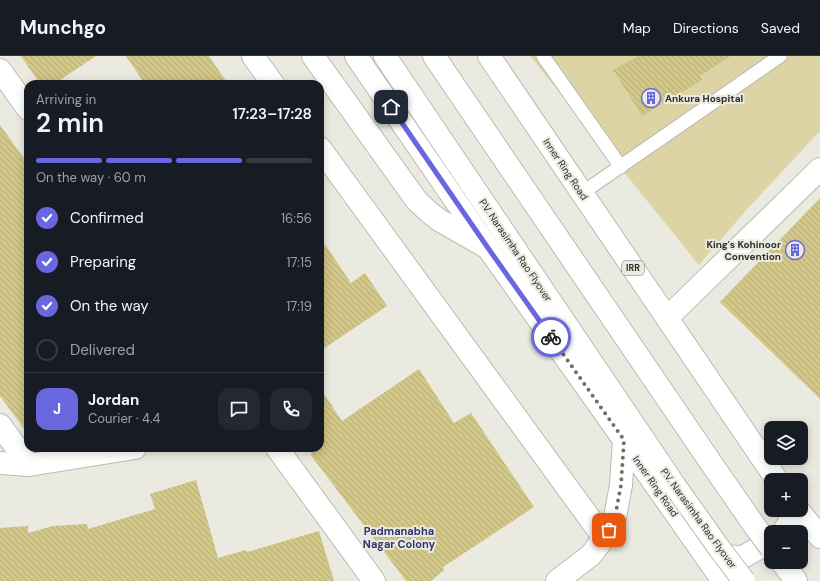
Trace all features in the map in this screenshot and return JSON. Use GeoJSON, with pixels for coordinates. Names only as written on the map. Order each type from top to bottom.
{"type":"FeatureCollection","features":[{"type":"Feature","properties":{"kind":"main road"},"geometry":{"type":"LineString","coordinates":[[253,56],[270,80]]}},
{"type":"Feature","properties":{"kind":"main road"},"geometry":{"type":"LineString","coordinates":[[313,56],[417,201],[428,212],[440,220],[488,248]]}},
{"type":"Feature","properties":{"kind":"main road","name":"Inner Ring Road"},"geometry":{"type":"LineString","coordinates":[[356,56],[488,248],[723,581]]}},
{"type":"Feature","properties":{"kind":"main road","name":"P.V. Narasimha Rao Flyover"},"geometry":{"type":"LineString","coordinates":[[385,56],[675,486],[744,581]]}},
{"type":"Feature","properties":{"kind":"main road"},"geometry":{"type":"LineString","coordinates":[[434,56],[708,460],[764,539]]}},
{"type":"Feature","properties":{"kind":"main road","name":"Inner Ring Road"},"geometry":{"type":"LineString","coordinates":[[489,56],[772,473]]}},
{"type":"Feature","properties":{"kind":"main road"},"geometry":{"type":"LineString","coordinates":[[0,70],[24,103]]}},
{"type":"Feature","properties":{"kind":"main road"},"geometry":{"type":"LineString","coordinates":[[324,153],[604,538]]}},
{"type":"Feature","properties":{"kind":"main road"},"geometry":{"type":"LineString","coordinates":[[667,318],[820,169]]}},
{"type":"Feature","properties":{"kind":"main road"},"geometry":{"type":"LineString","coordinates":[[0,425],[29,465]]}},
{"type":"Feature","properties":{"kind":"main road"},"geometry":{"type":"LineString","coordinates":[[557,581],[591,555],[614,522],[621,485],[624,440]]}},
{"type":"Feature","properties":{"kind":"main road"},"geometry":{"type":"LineString","coordinates":[[0,463],[29,465],[110,452]]}},
{"type":"Feature","properties":{"kind":"main road"},"geometry":{"type":"LineString","coordinates":[[280,452],[374,581]]}},
{"type":"Feature","properties":{"kind":"main road"},"geometry":{"type":"LineString","coordinates":[[804,517],[820,537]]}},
{"type":"Feature","properties":{"kind":"main road"},"geometry":{"type":"LineString","coordinates":[[705,555],[743,557],[764,545]]}},
{"type":"Feature","properties":{"kind":"main road"},"geometry":{"type":"LineString","coordinates":[[787,569],[796,581]]}},
{"type":"Feature","properties":{"kind":"lane"},"geometry":{"type":"LineString","coordinates":[[543,56],[621,167]]}},
{"type":"Feature","properties":{"kind":"lane"},"geometry":{"type":"LineString","coordinates":[[582,193],[780,56]]}},
{"type":"Feature","properties":{"kind":"shaded area"},"geometry":{"type":"Polygon","coordinates":[[[530,56],[820,56],[820,131],[749,207],[699,265],[530,56]]]}},
{"type":"Feature","properties":{"kind":"building"},"geometry":{"type":"Polygon","coordinates":[[[21,56],[96,56],[60,80],[37,80],[21,56]]]}},
{"type":"Feature","properties":{"kind":"building"},"geometry":{"type":"Polygon","coordinates":[[[126,56],[209,56],[225,80],[142,80],[126,56]]]}},
{"type":"Feature","properties":{"kind":"building","name":"Ankura Hospital"},"geometry":{"type":"Polygon","coordinates":[[[638,56],[731,56],[700,76],[702,80],[642,116],[613,70],[638,56]]]}},
{"type":"Feature","properties":{"kind":"building"},"geometry":{"type":"Polygon","coordinates":[[[0,125],[24,158],[24,429],[0,396],[0,125]]]}},
{"type":"Feature","properties":{"kind":"building","name":"King's Kohinoor Convention"},"geometry":{"type":"Polygon","coordinates":[[[820,198],[820,399],[720,302],[820,198]]]}},
{"type":"Feature","properties":{"kind":"building"},"geometry":{"type":"Polygon","coordinates":[[[324,243],[351,283],[365,273],[387,306],[324,348],[324,243]]]}},
{"type":"Feature","properties":{"kind":"building"},"geometry":{"type":"Polygon","coordinates":[[[419,369],[454,423],[471,413],[534,507],[443,567],[444,570],[431,581],[406,581],[310,454],[313,452],[324,452],[324,394],[342,421],[419,369]]]}},
{"type":"Feature","properties":{"kind":"building"},"geometry":{"type":"Polygon","coordinates":[[[196,480],[218,558],[246,550],[247,552],[319,531],[334,581],[0,581],[0,528],[28,526],[28,533],[53,526],[87,524],[88,529],[155,509],[150,494],[196,480]]]}},
{"type":"Feature","properties":{"kind":"way so far"},"geometry":{"type":"LineString","coordinates":[[551,337],[624,440],[621,485],[614,522],[609,530]]}},
{"type":"Feature","properties":{"kind":"place","name":"Ankura Hospital"},"geometry":{"type":"Point","coordinates":[651,98]}},
{"type":"Feature","properties":{"kind":"place","name":"King's Kohinoor Convention"},"geometry":{"type":"Point","coordinates":[795,250]}},
{"type":"Feature","properties":{"kind":"district","name":"Padmanabha Nagar Colony"},"geometry":{"type":"Point","coordinates":[399,537]}},
{"type":"Feature","properties":{"kind":"route"},"geometry":{"type":"LineString","coordinates":[[391,107],[551,337]]}}]}
